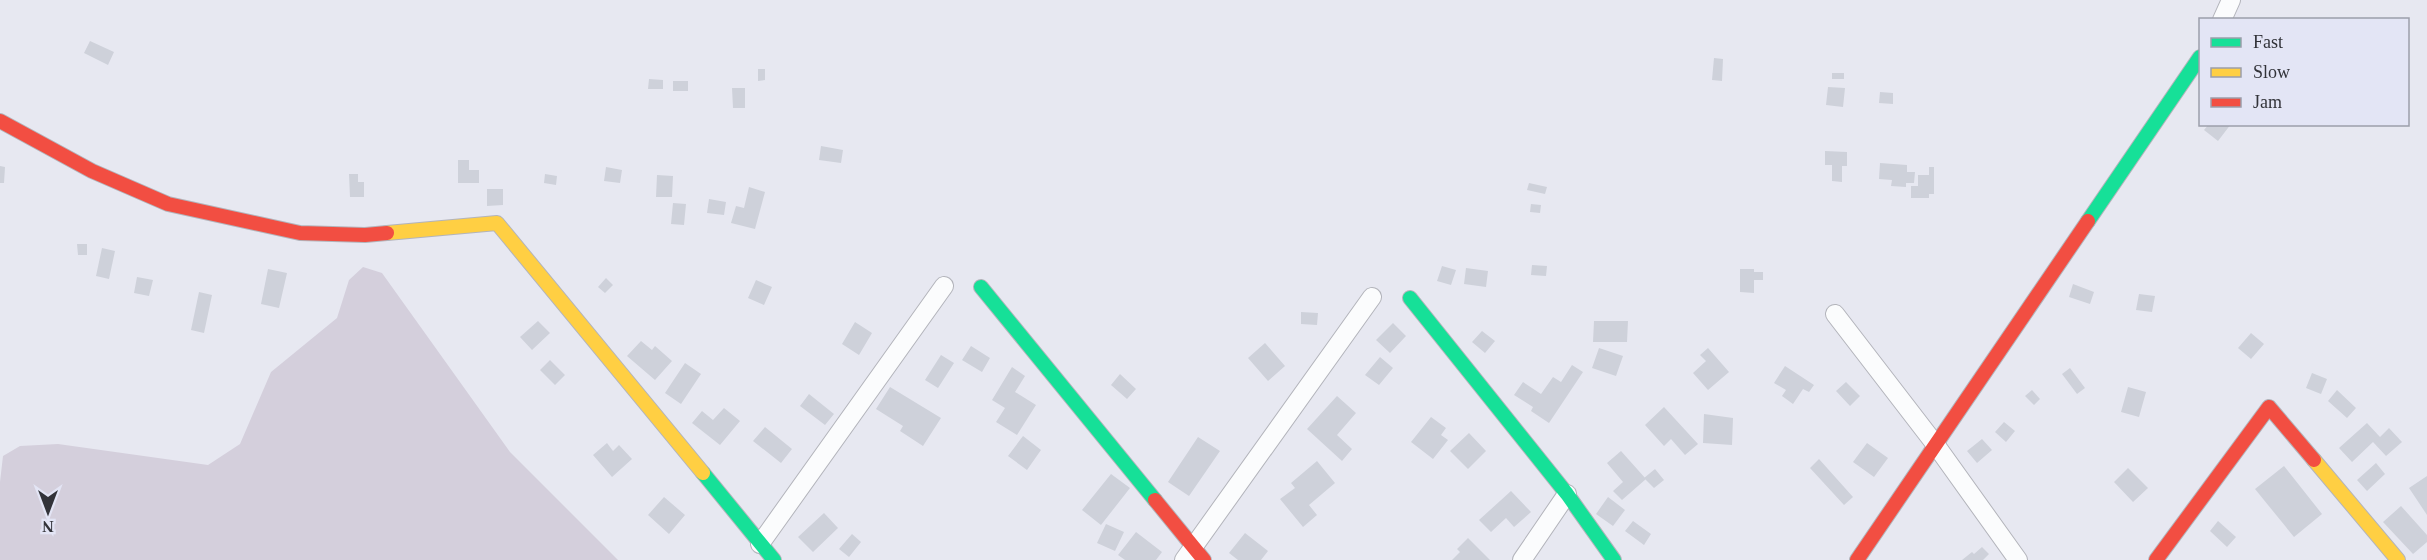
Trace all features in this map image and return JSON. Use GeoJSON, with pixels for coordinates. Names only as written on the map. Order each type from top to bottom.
{"type":"FeatureCollection","features":[{"type":"Feature","properties":{"kind":"street"},"geometry":{"type":"LineString","coordinates":[[2223,18],[2231,0]]}},
{"type":"Feature","properties":{"kind":"street"},"geometry":{"type":"LineString","coordinates":[[1857,560],[2199,58]]}},
{"type":"Feature","properties":{"kind":"street"},"geometry":{"type":"LineString","coordinates":[[0,121],[92,171],[168,204],[300,233],[365,234],[497,223],[774,560]]}},
{"type":"Feature","properties":{"kind":"street"},"geometry":{"type":"LineString","coordinates":[[760,544],[944,286]]}},
{"type":"Feature","properties":{"kind":"street"},"geometry":{"type":"LineString","coordinates":[[981,287],[1194,556],[1372,297]]}},
{"type":"Feature","properties":{"kind":"street"},"geometry":{"type":"LineString","coordinates":[[1410,298],[1567,494],[1614,560]]}},
{"type":"Feature","properties":{"kind":"street"},"geometry":{"type":"LineString","coordinates":[[1835,314],[1935,444],[2018,560]]}},
{"type":"Feature","properties":{"kind":"street"},"geometry":{"type":"LineString","coordinates":[[2156,560],[2269,407],[2398,560]]}},
{"type":"Feature","properties":{"kind":"street"},"geometry":{"type":"LineString","coordinates":[[1522,560],[1567,494]]}},
{"type":"Feature","properties":{"kind":"shaded area"},"geometry":{"type":"Polygon","coordinates":[[[363,267],[382,273],[510,452],[618,560],[0,560],[0,482],[3,456],[20,446],[58,444],[208,465],[240,444],[271,372],[337,318],[349,280],[363,267]]]}},
{"type":"Feature","properties":{"kind":"building"},"geometry":{"type":"Polygon","coordinates":[[[90,41],[114,52],[108,65],[84,53],[90,41]]]}},
{"type":"Feature","properties":{"kind":"building"},"geometry":{"type":"Polygon","coordinates":[[[1714,58],[1723,59],[1722,81],[1712,80],[1714,58]]]}},
{"type":"Feature","properties":{"kind":"building"},"geometry":{"type":"Polygon","coordinates":[[[758,69],[765,69],[765,80],[758,81],[758,69]]]}},
{"type":"Feature","properties":{"kind":"building"},"geometry":{"type":"Polygon","coordinates":[[[1832,73],[1844,73],[1844,79],[1832,79],[1832,73]]]}},
{"type":"Feature","properties":{"kind":"building"},"geometry":{"type":"Polygon","coordinates":[[[649,79],[663,80],[663,89],[648,89],[649,79]]]}},
{"type":"Feature","properties":{"kind":"building"},"geometry":{"type":"Polygon","coordinates":[[[673,81],[688,81],[688,91],[673,91],[673,81]]]}},
{"type":"Feature","properties":{"kind":"building"},"geometry":{"type":"Polygon","coordinates":[[[1828,87],[1845,88],[1843,107],[1826,105],[1828,87]]]}},
{"type":"Feature","properties":{"kind":"building"},"geometry":{"type":"Polygon","coordinates":[[[732,88],[745,88],[745,108],[733,108],[732,88]]]}},
{"type":"Feature","properties":{"kind":"building"},"geometry":{"type":"Polygon","coordinates":[[[1880,92],[1893,93],[1893,104],[1879,103],[1880,92]]]}},
{"type":"Feature","properties":{"kind":"building"},"geometry":{"type":"Polygon","coordinates":[[[2207,126],[2229,126],[2218,141],[2204,130],[2207,126]]]}},
{"type":"Feature","properties":{"kind":"building"},"geometry":{"type":"Polygon","coordinates":[[[821,146],[843,150],[841,163],[819,160],[821,146]]]}},
{"type":"Feature","properties":{"kind":"building"},"geometry":{"type":"Polygon","coordinates":[[[1825,151],[1847,152],[1847,166],[1842,166],[1842,182],[1832,181],[1832,165],[1825,165],[1825,151]]]}},
{"type":"Feature","properties":{"kind":"building"},"geometry":{"type":"Polygon","coordinates":[[[458,160],[469,160],[469,170],[479,170],[479,183],[458,183],[458,160]]]}},
{"type":"Feature","properties":{"kind":"building"},"geometry":{"type":"Polygon","coordinates":[[[1880,163],[1907,165],[1907,172],[1915,172],[1914,183],[1906,183],[1906,187],[1891,186],[1892,180],[1879,179],[1880,163]]]}},
{"type":"Feature","properties":{"kind":"building"},"geometry":{"type":"Polygon","coordinates":[[[0,166],[5,167],[4,183],[0,183],[0,166]]]}},
{"type":"Feature","properties":{"kind":"building"},"geometry":{"type":"Polygon","coordinates":[[[606,167],[622,170],[620,183],[604,181],[606,167]]]}},
{"type":"Feature","properties":{"kind":"building"},"geometry":{"type":"Polygon","coordinates":[[[1929,167],[1934,167],[1934,194],[1929,194],[1929,198],[1911,198],[1911,186],[1918,186],[1918,175],[1929,175],[1929,167]]]}},
{"type":"Feature","properties":{"kind":"building"},"geometry":{"type":"Polygon","coordinates":[[[349,174],[358,174],[358,182],[364,182],[364,197],[350,197],[349,174]]]}},
{"type":"Feature","properties":{"kind":"building"},"geometry":{"type":"Polygon","coordinates":[[[545,174],[557,176],[556,185],[544,183],[545,174]]]}},
{"type":"Feature","properties":{"kind":"building"},"geometry":{"type":"Polygon","coordinates":[[[657,175],[673,176],[672,197],[656,197],[657,175]]]}},
{"type":"Feature","properties":{"kind":"building"},"geometry":{"type":"Polygon","coordinates":[[[1529,183],[1547,187],[1545,194],[1527,190],[1529,183]]]}},
{"type":"Feature","properties":{"kind":"building"},"geometry":{"type":"Polygon","coordinates":[[[749,187],[765,192],[755,229],[731,223],[736,206],[744,208],[749,187]]]}},
{"type":"Feature","properties":{"kind":"building"},"geometry":{"type":"Polygon","coordinates":[[[487,189],[503,189],[503,205],[487,206],[487,189]]]}},
{"type":"Feature","properties":{"kind":"building"},"geometry":{"type":"Polygon","coordinates":[[[709,199],[726,202],[724,215],[707,213],[709,199]]]}},
{"type":"Feature","properties":{"kind":"building"},"geometry":{"type":"Polygon","coordinates":[[[673,203],[686,204],[684,225],[671,224],[673,203]]]}},
{"type":"Feature","properties":{"kind":"building"},"geometry":{"type":"Polygon","coordinates":[[[1531,204],[1541,205],[1540,213],[1530,212],[1531,204]]]}},
{"type":"Feature","properties":{"kind":"building"},"geometry":{"type":"Polygon","coordinates":[[[77,244],[87,244],[87,255],[78,255],[77,244]]]}},
{"type":"Feature","properties":{"kind":"building"},"geometry":{"type":"Polygon","coordinates":[[[102,248],[115,251],[109,279],[96,276],[102,248]]]}},
{"type":"Feature","properties":{"kind":"building"},"geometry":{"type":"Polygon","coordinates":[[[1532,265],[1547,266],[1546,276],[1531,275],[1532,265]]]}},
{"type":"Feature","properties":{"kind":"building"},"geometry":{"type":"Polygon","coordinates":[[[1442,266],[1456,270],[1451,285],[1437,281],[1442,266]]]}},
{"type":"Feature","properties":{"kind":"building"},"geometry":{"type":"Polygon","coordinates":[[[1466,268],[1488,271],[1486,287],[1464,284],[1466,268]]]}},
{"type":"Feature","properties":{"kind":"building"},"geometry":{"type":"Polygon","coordinates":[[[268,269],[287,273],[279,308],[261,304],[268,269]]]}},
{"type":"Feature","properties":{"kind":"building"},"geometry":{"type":"Polygon","coordinates":[[[1740,269],[1754,269],[1754,272],[1763,272],[1763,280],[1754,280],[1754,293],[1740,292],[1740,269]]]}},
{"type":"Feature","properties":{"kind":"building"},"geometry":{"type":"Polygon","coordinates":[[[137,277],[153,280],[149,296],[134,293],[137,277]]]}},
{"type":"Feature","properties":{"kind":"building"},"geometry":{"type":"Polygon","coordinates":[[[606,278],[613,285],[605,293],[598,287],[606,278]]]}},
{"type":"Feature","properties":{"kind":"building"},"geometry":{"type":"Polygon","coordinates":[[[756,280],[772,287],[764,305],[748,298],[756,280]]]}},
{"type":"Feature","properties":{"kind":"building"},"geometry":{"type":"Polygon","coordinates":[[[2073,284],[2094,292],[2090,304],[2069,297],[2073,284]]]}},
{"type":"Feature","properties":{"kind":"building"},"geometry":{"type":"Polygon","coordinates":[[[199,292],[212,295],[204,333],[191,330],[199,292]]]}},
{"type":"Feature","properties":{"kind":"building"},"geometry":{"type":"Polygon","coordinates":[[[2139,294],[2155,296],[2152,312],[2136,310],[2139,294]]]}},
{"type":"Feature","properties":{"kind":"building"},"geometry":{"type":"Polygon","coordinates":[[[1301,312],[1318,313],[1317,325],[1301,324],[1301,312]]]}},
{"type":"Feature","properties":{"kind":"building"},"geometry":{"type":"Polygon","coordinates":[[[538,321],[550,333],[532,350],[520,337],[538,321]]]}},
{"type":"Feature","properties":{"kind":"building"},"geometry":{"type":"Polygon","coordinates":[[[1594,321],[1628,321],[1627,342],[1593,342],[1594,321]]]}},
{"type":"Feature","properties":{"kind":"building"},"geometry":{"type":"Polygon","coordinates":[[[855,322],[872,333],[859,355],[842,344],[855,322]]]}},
{"type":"Feature","properties":{"kind":"building"},"geometry":{"type":"Polygon","coordinates":[[[1393,323],[1406,336],[1390,353],[1376,340],[1393,323]]]}},
{"type":"Feature","properties":{"kind":"building"},"geometry":{"type":"Polygon","coordinates":[[[1482,331],[1495,341],[1485,353],[1472,342],[1482,331]]]}},
{"type":"Feature","properties":{"kind":"building"},"geometry":{"type":"Polygon","coordinates":[[[2251,333],[2264,344],[2251,359],[2238,348],[2251,333]]]}},
{"type":"Feature","properties":{"kind":"building"},"geometry":{"type":"Polygon","coordinates":[[[641,341],[652,350],[655,346],[672,361],[655,380],[627,356],[641,341]]]}},
{"type":"Feature","properties":{"kind":"building"},"geometry":{"type":"Polygon","coordinates":[[[1265,343],[1285,366],[1268,381],[1248,358],[1265,343]]]}},
{"type":"Feature","properties":{"kind":"building"},"geometry":{"type":"Polygon","coordinates":[[[971,346],[990,358],[982,372],[962,360],[971,346]]]}},
{"type":"Feature","properties":{"kind":"building"},"geometry":{"type":"Polygon","coordinates":[[[1599,348],[1623,356],[1616,376],[1592,368],[1599,348]]]}},
{"type":"Feature","properties":{"kind":"building"},"geometry":{"type":"Polygon","coordinates":[[[1708,348],[1729,372],[1708,390],[1693,373],[1706,361],[1700,355],[1708,348]]]}},
{"type":"Feature","properties":{"kind":"building"},"geometry":{"type":"Polygon","coordinates":[[[941,355],[954,363],[938,388],[925,380],[941,355]]]}},
{"type":"Feature","properties":{"kind":"building"},"geometry":{"type":"Polygon","coordinates":[[[1380,357],[1393,368],[1379,385],[1365,375],[1380,357]]]}},
{"type":"Feature","properties":{"kind":"building"},"geometry":{"type":"Polygon","coordinates":[[[550,360],[565,375],[555,385],[540,370],[550,360]]]}},
{"type":"Feature","properties":{"kind":"building"},"geometry":{"type":"Polygon","coordinates":[[[685,363],[701,374],[681,404],[665,393],[685,363]]]}},
{"type":"Feature","properties":{"kind":"building"},"geometry":{"type":"Polygon","coordinates":[[[1572,365],[1583,372],[1549,423],[1531,411],[1533,407],[1514,395],[1523,382],[1541,394],[1553,377],[1561,382],[1572,365]]]}},
{"type":"Feature","properties":{"kind":"building"},"geometry":{"type":"Polygon","coordinates":[[[1785,366],[1814,385],[1809,392],[1803,389],[1793,404],[1782,396],[1786,390],[1774,383],[1785,366]]]}},
{"type":"Feature","properties":{"kind":"building"},"geometry":{"type":"Polygon","coordinates":[[[1012,367],[1025,376],[1015,392],[1036,405],[1017,435],[996,422],[1005,408],[992,400],[1012,367]]]}},
{"type":"Feature","properties":{"kind":"building"},"geometry":{"type":"Polygon","coordinates":[[[2070,368],[2085,388],[2077,394],[2062,374],[2070,368]]]}},
{"type":"Feature","properties":{"kind":"building"},"geometry":{"type":"Polygon","coordinates":[[[2312,373],[2327,379],[2321,394],[2306,388],[2312,373]]]}},
{"type":"Feature","properties":{"kind":"building"},"geometry":{"type":"Polygon","coordinates":[[[1120,374],[1136,389],[1127,399],[1111,385],[1120,374]]]}},
{"type":"Feature","properties":{"kind":"building"},"geometry":{"type":"Polygon","coordinates":[[[1846,382],[1860,396],[1850,406],[1836,391],[1846,382]]]}},
{"type":"Feature","properties":{"kind":"building"},"geometry":{"type":"Polygon","coordinates":[[[890,387],[941,418],[923,446],[900,431],[903,426],[876,409],[890,387]]]}},
{"type":"Feature","properties":{"kind":"building"},"geometry":{"type":"Polygon","coordinates":[[[2128,387],[2146,392],[2139,417],[2121,412],[2128,387]]]}},
{"type":"Feature","properties":{"kind":"building"},"geometry":{"type":"Polygon","coordinates":[[[2032,390],[2040,399],[2034,405],[2025,396],[2032,390]]]}},
{"type":"Feature","properties":{"kind":"building"},"geometry":{"type":"Polygon","coordinates":[[[2337,390],[2356,408],[2347,418],[2328,401],[2337,390]]]}},
{"type":"Feature","properties":{"kind":"building"},"geometry":{"type":"Polygon","coordinates":[[[809,394],[834,414],[825,425],[800,406],[809,394]]]}},
{"type":"Feature","properties":{"kind":"building"},"geometry":{"type":"Polygon","coordinates":[[[1337,396],[1356,413],[1337,435],[1352,449],[1342,461],[1307,429],[1337,396]]]}},
{"type":"Feature","properties":{"kind":"building"},"geometry":{"type":"Polygon","coordinates":[[[1664,407],[1698,444],[1685,455],[1671,439],[1664,446],[1645,425],[1664,407]]]}},
{"type":"Feature","properties":{"kind":"building"},"geometry":{"type":"Polygon","coordinates":[[[724,408],[740,421],[720,445],[692,423],[702,411],[713,420],[724,408]]]}},
{"type":"Feature","properties":{"kind":"building"},"geometry":{"type":"Polygon","coordinates":[[[1704,414],[1733,418],[1732,445],[1703,443],[1704,414]]]}},
{"type":"Feature","properties":{"kind":"building"},"geometry":{"type":"Polygon","coordinates":[[[1431,417],[1446,428],[1441,435],[1448,440],[1433,459],[1411,442],[1431,417]]]}},
{"type":"Feature","properties":{"kind":"building"},"geometry":{"type":"Polygon","coordinates":[[[2004,422],[2015,431],[2006,442],[1995,432],[2004,422]]]}},
{"type":"Feature","properties":{"kind":"building"},"geometry":{"type":"Polygon","coordinates":[[[2367,423],[2380,437],[2389,428],[2402,442],[2386,456],[2373,442],[2352,462],[2339,448],[2367,423]]]}},
{"type":"Feature","properties":{"kind":"building"},"geometry":{"type":"Polygon","coordinates":[[[765,427],[792,449],[781,463],[753,441],[765,427]]]}},
{"type":"Feature","properties":{"kind":"building"},"geometry":{"type":"Polygon","coordinates":[[[1469,433],[1486,451],[1468,469],[1450,451],[1469,433]]]}},
{"type":"Feature","properties":{"kind":"building"},"geometry":{"type":"Polygon","coordinates":[[[1023,436],[1041,450],[1027,470],[1008,456],[1023,436]]]}},
{"type":"Feature","properties":{"kind":"building"},"geometry":{"type":"Polygon","coordinates":[[[1198,437],[1220,451],[1189,496],[1168,482],[1198,437]]]}},
{"type":"Feature","properties":{"kind":"building"},"geometry":{"type":"Polygon","coordinates":[[[1982,439],[1992,450],[1977,463],[1967,451],[1982,439]]]}},
{"type":"Feature","properties":{"kind":"building"},"geometry":{"type":"Polygon","coordinates":[[[607,443],[613,451],[619,445],[632,459],[612,477],[593,455],[607,443]]]}},
{"type":"Feature","properties":{"kind":"building"},"geometry":{"type":"Polygon","coordinates":[[[1867,443],[1888,458],[1874,477],[1853,462],[1867,443]]]}},
{"type":"Feature","properties":{"kind":"building"},"geometry":{"type":"Polygon","coordinates":[[[1621,451],[1646,479],[1622,500],[1613,491],[1623,482],[1607,463],[1621,451]]]}},
{"type":"Feature","properties":{"kind":"building"},"geometry":{"type":"Polygon","coordinates":[[[1819,459],[1853,497],[1844,505],[1810,468],[1819,459]]]}},
{"type":"Feature","properties":{"kind":"building"},"geometry":{"type":"Polygon","coordinates":[[[1317,461],[1335,483],[1309,505],[1317,515],[1303,527],[1280,499],[1295,488],[1291,483],[1317,461]]]}},
{"type":"Feature","properties":{"kind":"building"},"geometry":{"type":"Polygon","coordinates":[[[2376,463],[2385,474],[2367,491],[2357,480],[2376,463]]]}},
{"type":"Feature","properties":{"kind":"building"},"geometry":{"type":"Polygon","coordinates":[[[2284,466],[2322,514],[2294,537],[2255,489],[2284,466]]]}},
{"type":"Feature","properties":{"kind":"building"},"geometry":{"type":"Polygon","coordinates":[[[2128,468],[2148,488],[2133,502],[2114,482],[2128,468]]]}},
{"type":"Feature","properties":{"kind":"building"},"geometry":{"type":"Polygon","coordinates":[[[1655,469],[1664,480],[1654,488],[1644,478],[1655,469]]]}},
{"type":"Feature","properties":{"kind":"building"},"geometry":{"type":"Polygon","coordinates":[[[1111,474],[1130,488],[1101,525],[1082,510],[1111,474]]]}},
{"type":"Feature","properties":{"kind":"building"},"geometry":{"type":"Polygon","coordinates":[[[2427,476],[2427,515],[2409,488],[2427,476]]]}},
{"type":"Feature","properties":{"kind":"building"},"geometry":{"type":"Polygon","coordinates":[[[1511,491],[1531,512],[1514,527],[1506,518],[1491,532],[1479,520],[1511,491]]]}},
{"type":"Feature","properties":{"kind":"building"},"geometry":{"type":"Polygon","coordinates":[[[664,497],[685,515],[669,534],[648,515],[664,497]]]}},
{"type":"Feature","properties":{"kind":"building"},"geometry":{"type":"Polygon","coordinates":[[[1608,497],[1625,510],[1613,526],[1596,514],[1608,497]]]}},
{"type":"Feature","properties":{"kind":"building"},"geometry":{"type":"Polygon","coordinates":[[[2401,506],[2427,535],[2427,542],[2413,554],[2383,522],[2401,506]]]}},
{"type":"Feature","properties":{"kind":"building"},"geometry":{"type":"Polygon","coordinates":[[[824,513],[838,528],[813,552],[798,537],[824,513]]]}},
{"type":"Feature","properties":{"kind":"building"},"geometry":{"type":"Polygon","coordinates":[[[1633,521],[1651,534],[1644,545],[1625,531],[1633,521]]]}},
{"type":"Feature","properties":{"kind":"building"},"geometry":{"type":"Polygon","coordinates":[[[2218,521],[2236,537],[2227,547],[2210,531],[2218,521]]]}},
{"type":"Feature","properties":{"kind":"building"},"geometry":{"type":"Polygon","coordinates":[[[1106,524],[1124,532],[1115,551],[1097,543],[1106,524]]]}},
{"type":"Feature","properties":{"kind":"building"},"geometry":{"type":"Polygon","coordinates":[[[1136,532],[1162,552],[1156,560],[1125,560],[1118,555],[1136,532]]]}},
{"type":"Feature","properties":{"kind":"building"},"geometry":{"type":"Polygon","coordinates":[[[1245,533],[1268,551],[1261,560],[1238,560],[1229,553],[1245,533]]]}},
{"type":"Feature","properties":{"kind":"building"},"geometry":{"type":"Polygon","coordinates":[[[852,534],[861,542],[849,557],[839,549],[852,534]]]}},
{"type":"Feature","properties":{"kind":"building"},"geometry":{"type":"Polygon","coordinates":[[[1468,538],[1490,560],[1452,560],[1460,552],[1457,549],[1468,538]]]}},
{"type":"Feature","properties":{"kind":"building"},"geometry":{"type":"Polygon","coordinates":[[[1982,547],[1989,554],[1983,560],[1962,560],[1972,552],[1974,554],[1982,547]]]}},
{"type":"Feature","properties":{"kind":"traffic: fast"},"geometry":{"type":"LineString","coordinates":[[2088,221],[2199,58]]}},
{"type":"Feature","properties":{"kind":"traffic: fast"},"geometry":{"type":"LineString","coordinates":[[981,287],[1155,500]]}},
{"type":"Feature","properties":{"kind":"traffic: fast"},"geometry":{"type":"LineString","coordinates":[[1410,298],[1567,494],[1614,560]]}},
{"type":"Feature","properties":{"kind":"traffic: fast"},"geometry":{"type":"LineString","coordinates":[[703,473],[774,560]]}},
{"type":"Feature","properties":{"kind":"traffic: slow"},"geometry":{"type":"LineString","coordinates":[[387,233],[497,223],[703,473]]}},
{"type":"Feature","properties":{"kind":"traffic: slow"},"geometry":{"type":"LineString","coordinates":[[2314,460],[2398,560]]}},
{"type":"Feature","properties":{"kind":"traffic: jam"},"geometry":{"type":"LineString","coordinates":[[0,121],[92,171],[168,204],[300,233],[365,235],[387,233]]}},
{"type":"Feature","properties":{"kind":"traffic: jam"},"geometry":{"type":"LineString","coordinates":[[1857,560],[2088,221]]}},
{"type":"Feature","properties":{"kind":"traffic: jam"},"geometry":{"type":"LineString","coordinates":[[2156,560],[2269,407],[2314,460]]}},
{"type":"Feature","properties":{"kind":"traffic: jam"},"geometry":{"type":"LineString","coordinates":[[1155,500],[1204,560]]}}]}
